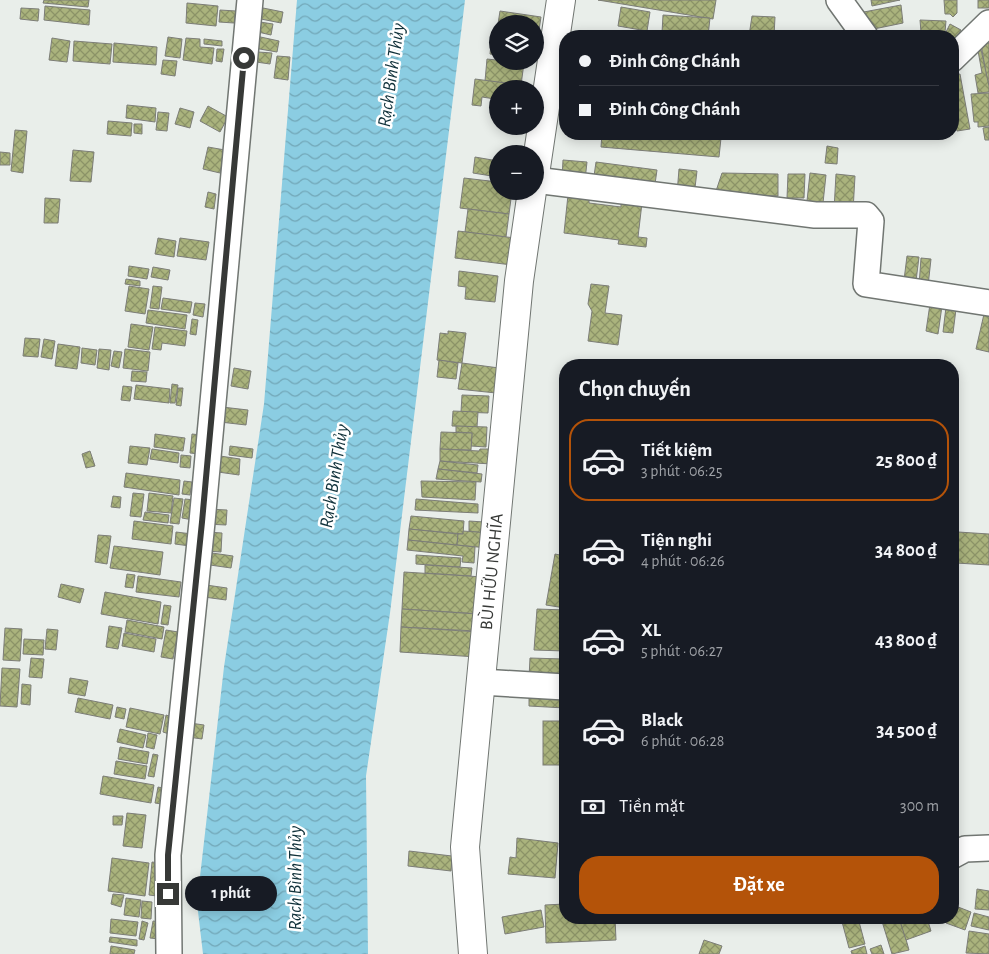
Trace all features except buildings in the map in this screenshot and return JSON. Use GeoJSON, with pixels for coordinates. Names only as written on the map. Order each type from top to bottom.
{"type":"FeatureCollection","features":[{"type":"Feature","properties":{"kind":"main road"},"geometry":{"type":"LineString","coordinates":[[539,145],[560,0]]}},
{"type":"Feature","properties":{"kind":"main road","name":"BÙI HỮU NGHĨA"},"geometry":{"type":"LineString","coordinates":[[473,954],[465,848],[519,281],[531,200]]}},
{"type":"Feature","properties":{"kind":"street"},"geometry":{"type":"LineString","coordinates":[[169,954],[168,855],[202,522],[250,0]]}},
{"type":"Feature","properties":{"kind":"street"},"geometry":{"type":"LineString","coordinates":[[839,0],[860,30]]}},
{"type":"Feature","properties":{"kind":"street"},"geometry":{"type":"LineString","coordinates":[[959,52],[989,23]]}},
{"type":"Feature","properties":{"kind":"street"},"geometry":{"type":"LineString","coordinates":[[544,181],[658,197],[815,215],[866,215],[871,221],[866,284],[989,303]]}},
{"type":"Feature","properties":{"kind":"street"},"geometry":{"type":"LineString","coordinates":[[481,682],[559,687]]}},
{"type":"Feature","properties":{"kind":"street"},"geometry":{"type":"LineString","coordinates":[[959,853],[965,850],[989,848]]}},
{"type":"Feature","properties":{"kind":"water","name":"Rạch Bình Thủy"},"geometry":{"type":"Polygon","coordinates":[[[297,0],[465,0],[390,613],[366,776],[368,954],[203,954],[197,903],[224,667],[264,404],[297,0]]]}},
{"type":"Feature","properties":{"kind":"route"},"geometry":{"type":"LineString","coordinates":[[168,894],[168,855],[202,522],[244,58]]}}]}
